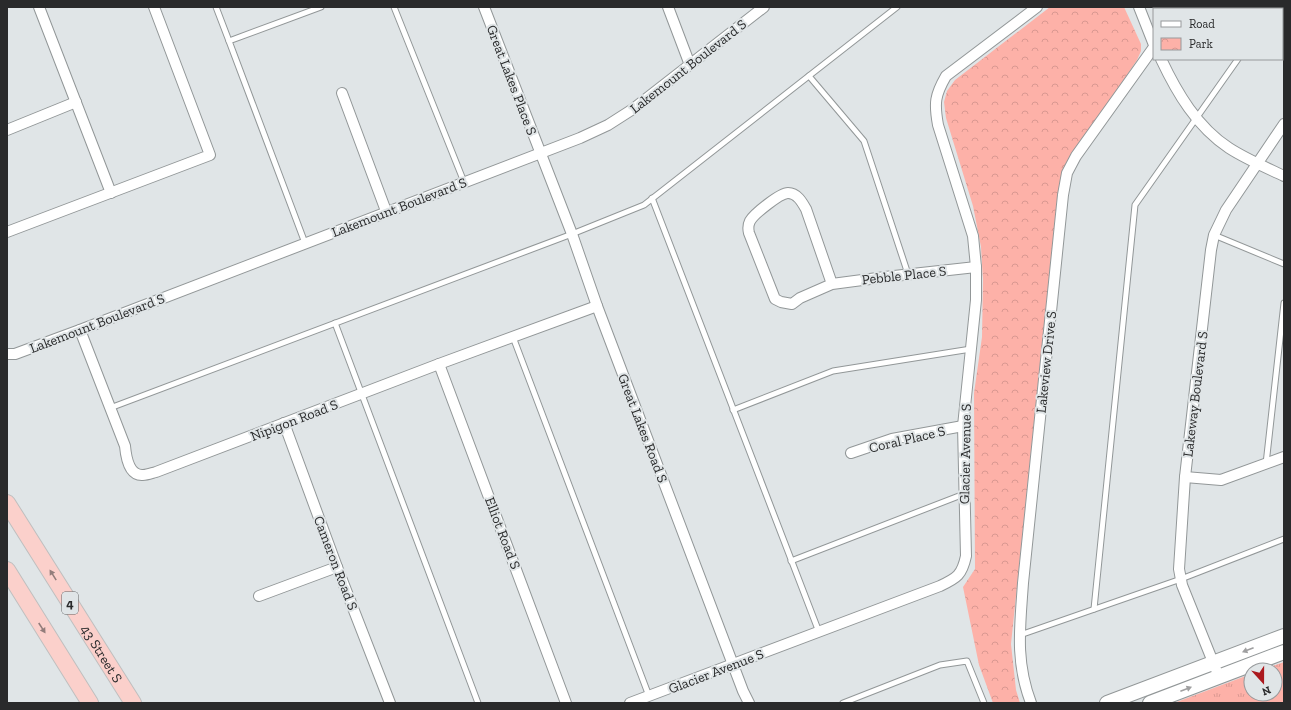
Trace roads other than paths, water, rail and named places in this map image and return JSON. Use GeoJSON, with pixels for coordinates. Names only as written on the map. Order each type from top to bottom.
{"type":"FeatureCollection","features":[{"type":"Feature","properties":{"kind":"highway","name":"43 Street S"},"geometry":{"type":"LineString","coordinates":[[7,503],[133,703]]}},
{"type":"Feature","properties":{"kind":"highway"},"geometry":{"type":"LineString","coordinates":[[7,570],[90,703]]}},
{"type":"Feature","properties":{"kind":"main road"},"geometry":{"type":"LineString","coordinates":[[1107,703],[1284,636]]}},
{"type":"Feature","properties":{"kind":"main road"},"geometry":{"type":"LineString","coordinates":[[1150,703],[1284,652]]}},
{"type":"Feature","properties":{"kind":"street"},"geometry":{"type":"LineString","coordinates":[[39,7],[111,193]]}},
{"type":"Feature","properties":{"kind":"street"},"geometry":{"type":"LineString","coordinates":[[7,232],[210,155],[154,7]]}},
{"type":"Feature","properties":{"kind":"street","name":"Great Lakes Place S"},"geometry":{"type":"LineString","coordinates":[[484,7],[540,153]]}},
{"type":"Feature","properties":{"kind":"street"},"geometry":{"type":"LineString","coordinates":[[668,7],[690,65]]}},
{"type":"Feature","properties":{"kind":"street","name":"Lakemount Boulevard S"},"geometry":{"type":"LineString","coordinates":[[7,354],[15,354],[80,330],[608,126],[634,110],[764,7]]}},
{"type":"Feature","properties":{"kind":"street","name":"Glacier Avenue S"},"geometry":{"type":"LineString","coordinates":[[630,703],[940,586],[955,579],[963,568],[966,556],[963,426],[976,300],[976,267],[973,236],[935,110],[937,92],[946,76],[1037,7]]}},
{"type":"Feature","properties":{"kind":"street"},"geometry":{"type":"LineString","coordinates":[[1139,7],[1153,43]]}},
{"type":"Feature","properties":{"kind":"street","name":"Lakeview Drive S"},"geometry":{"type":"LineString","coordinates":[[1031,703],[1024,686],[1021,669],[1020,635],[1026,559],[1063,195],[1067,173],[1076,156],[1153,47]]}},
{"type":"Feature","properties":{"kind":"street"},"geometry":{"type":"LineString","coordinates":[[1161,60],[1172,82],[1188,108],[1207,130],[1229,148],[1284,176]]}},
{"type":"Feature","properties":{"kind":"street"},"geometry":{"type":"LineString","coordinates":[[342,94],[386,212]]}},
{"type":"Feature","properties":{"kind":"street"},"geometry":{"type":"LineString","coordinates":[[7,130],[76,102]]}},
{"type":"Feature","properties":{"kind":"street","name":"Lakeway Boulevard S"},"geometry":{"type":"LineString","coordinates":[[1219,677],[1182,585],[1179,569],[1185,477],[1214,235],[1226,210],[1256,163],[1284,124]]}},
{"type":"Feature","properties":{"kind":"street","name":"Great Lakes Road S"},"geometry":{"type":"LineString","coordinates":[[540,153],[749,703]]}},
{"type":"Feature","properties":{"kind":"street","name":"Pebble Place S"},"geometry":{"type":"LineString","coordinates":[[832,284],[806,209],[801,200],[795,195],[787,193],[778,196],[751,220],[748,226],[749,233],[775,299],[781,302],[792,304],[800,298],[832,284],[976,267]]}},
{"type":"Feature","properties":{"kind":"street","name":"Nipigon Road S"},"geometry":{"type":"LineString","coordinates":[[80,330],[125,446],[127,460],[133,471],[142,476],[597,306]]}},
{"type":"Feature","properties":{"kind":"street","name":"Elliot Road S"},"geometry":{"type":"LineString","coordinates":[[439,364],[566,703]]}},
{"type":"Feature","properties":{"kind":"street","name":"Cameron Road S"},"geometry":{"type":"LineString","coordinates":[[284,423],[337,567],[390,703]]}},
{"type":"Feature","properties":{"kind":"street","name":"Coral Place S"},"geometry":{"type":"LineString","coordinates":[[851,453],[892,440],[963,426]]}},
{"type":"Feature","properties":{"kind":"street"},"geometry":{"type":"LineString","coordinates":[[1185,477],[1221,480],[1284,457]]}},
{"type":"Feature","properties":{"kind":"street"},"geometry":{"type":"LineString","coordinates":[[259,596],[337,567]]}},
{"type":"Feature","properties":{"kind":"lane"},"geometry":{"type":"LineString","coordinates":[[216,7],[305,243]]}},
{"type":"Feature","properties":{"kind":"lane"},"geometry":{"type":"LineString","coordinates":[[229,41],[321,7]]}},
{"type":"Feature","properties":{"kind":"lane"},"geometry":{"type":"LineString","coordinates":[[394,7],[464,182]]}},
{"type":"Feature","properties":{"kind":"lane"},"geometry":{"type":"LineString","coordinates":[[110,408],[572,234],[644,205],[897,7]]}},
{"type":"Feature","properties":{"kind":"lane"},"geometry":{"type":"LineString","coordinates":[[1094,609],[1136,205],[1237,60]]}},
{"type":"Feature","properties":{"kind":"lane"},"geometry":{"type":"LineString","coordinates":[[808,76],[864,141],[908,274]]}},
{"type":"Feature","properties":{"kind":"lane"},"geometry":{"type":"LineString","coordinates":[[652,198],[818,632]]}},
{"type":"Feature","properties":{"kind":"lane"},"geometry":{"type":"LineString","coordinates":[[1214,235],[1284,264]]}},
{"type":"Feature","properties":{"kind":"lane"},"geometry":{"type":"LineString","coordinates":[[1266,464],[1284,303]]}},
{"type":"Feature","properties":{"kind":"lane"},"geometry":{"type":"LineString","coordinates":[[335,323],[478,703]]}},
{"type":"Feature","properties":{"kind":"lane"},"geometry":{"type":"LineString","coordinates":[[513,337],[649,696]]}},
{"type":"Feature","properties":{"kind":"lane"},"geometry":{"type":"LineString","coordinates":[[733,410],[832,372],[971,349]]}},
{"type":"Feature","properties":{"kind":"lane"},"geometry":{"type":"LineString","coordinates":[[791,561],[964,494]]}},
{"type":"Feature","properties":{"kind":"lane"},"geometry":{"type":"LineString","coordinates":[[1020,635],[1181,579],[1284,539]]}},
{"type":"Feature","properties":{"kind":"lane"},"geometry":{"type":"LineString","coordinates":[[843,703],[940,665],[967,661],[984,703]]}}]}
